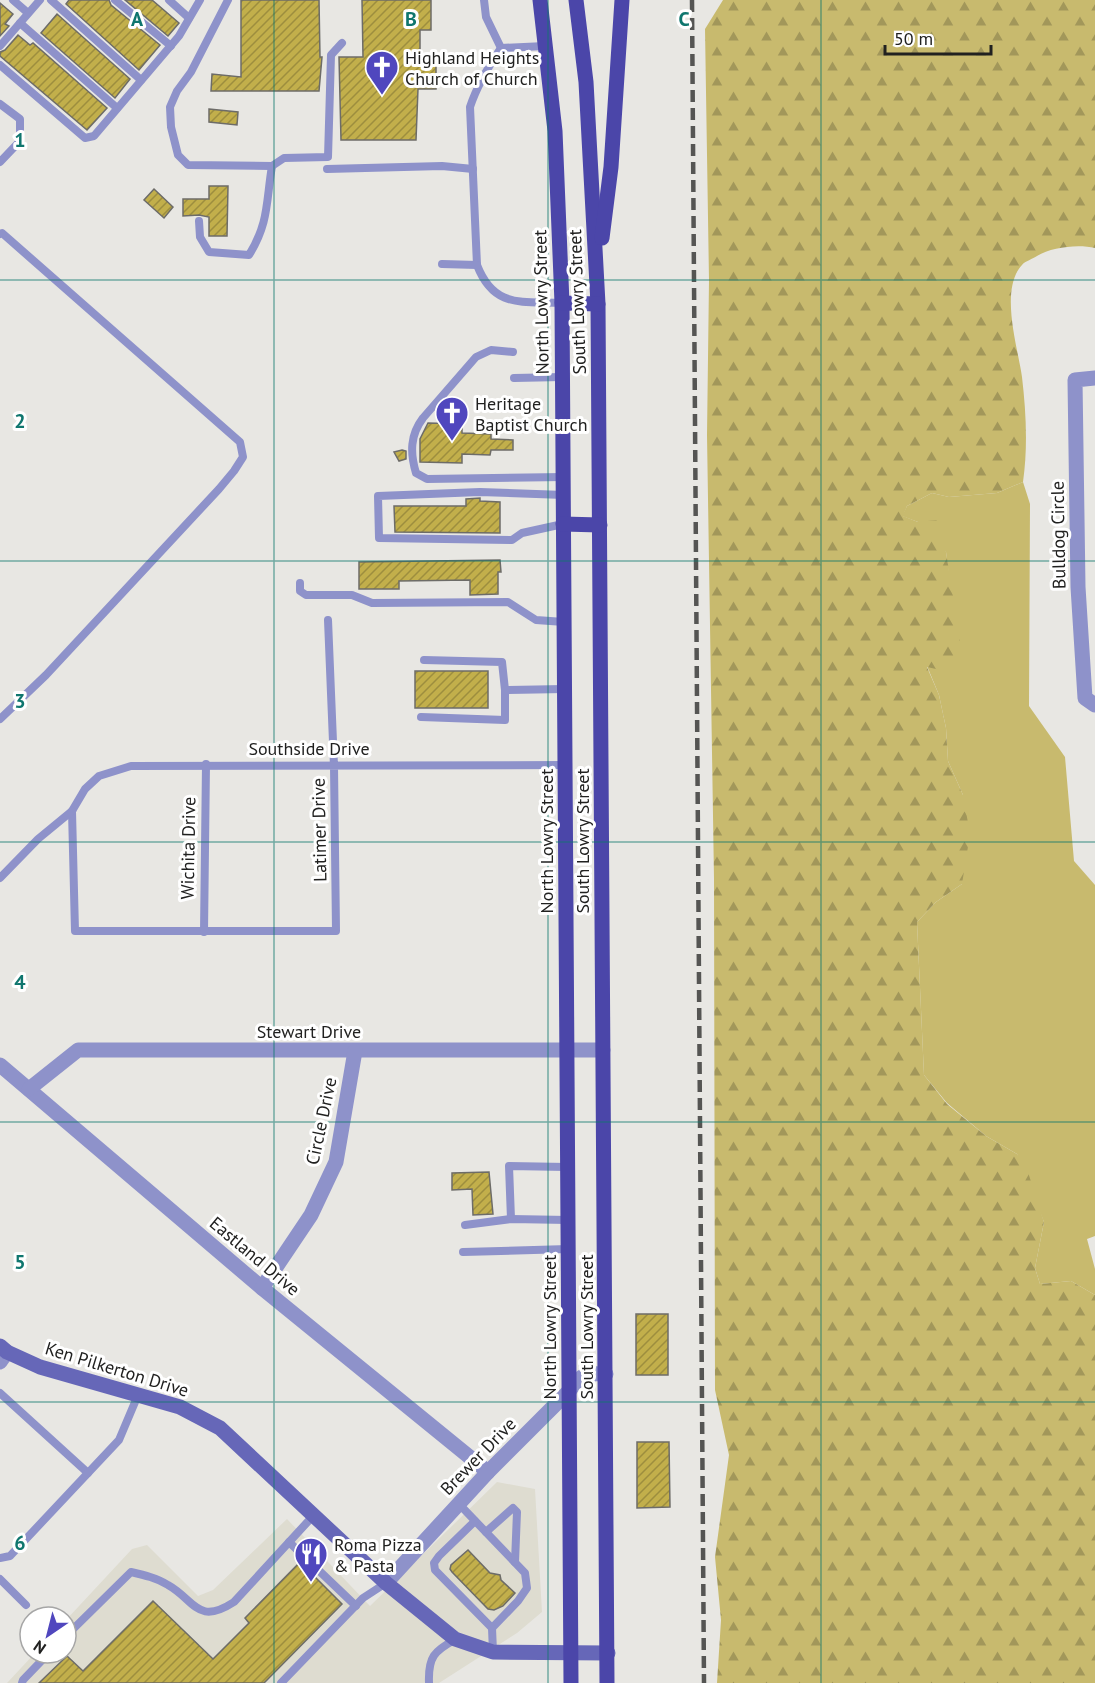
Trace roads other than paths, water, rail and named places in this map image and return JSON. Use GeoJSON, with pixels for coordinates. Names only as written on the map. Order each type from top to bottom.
{"type":"FeatureCollection","features":[{"type":"Feature","properties":{"kind":"main road","name":"North Lowry Street"},"geometry":{"type":"LineString","coordinates":[[540,0],[555,131],[562,303],[572,1683]]}},
{"type":"Feature","properties":{"kind":"main road","name":"South Lowry Street"},"geometry":{"type":"LineString","coordinates":[[576,0],[586,82],[598,304],[608,1683]]}},
{"type":"Feature","properties":{"kind":"main road"},"geometry":{"type":"LineString","coordinates":[[597,279],[611,166],[622,0]]}},
{"type":"Feature","properties":{"kind":"main road"},"geometry":{"type":"LineString","coordinates":[[562,303],[598,304]]}},
{"type":"Feature","properties":{"kind":"main road"},"geometry":{"type":"LineString","coordinates":[[563,524],[600,525]]}},
{"type":"Feature","properties":{"kind":"street","name":"Bulldog Circle"},"geometry":{"type":"LineString","coordinates":[[1095,378],[1075,380],[1078,586],[1085,698],[1095,705]]}},
{"type":"Feature","properties":{"kind":"street","name":"Stewart Drive"},"geometry":{"type":"LineString","coordinates":[[29,1089],[78,1050],[603,1050]]}},
{"type":"Feature","properties":{"kind":"street","name":"Circle Drive"},"geometry":{"type":"LineString","coordinates":[[262,1288],[311,1215],[336,1162],[355,1051]]}},
{"type":"Feature","properties":{"kind":"street","name":"Eastland Drive"},"geometry":{"type":"LineString","coordinates":[[0,1065],[262,1288],[488,1472]]}},
{"type":"Feature","properties":{"kind":"street","name":"Ken Pilkerton Drive"},"geometry":{"type":"LineString","coordinates":[[2,1354],[180,1407],[220,1428],[386,1583],[456,1639],[493,1652],[608,1653]]}},
{"type":"Feature","properties":{"kind":"street","name":"Brewer Drive"},"geometry":{"type":"LineString","coordinates":[[386,1583],[578,1379],[586,1373],[606,1374]]}},
{"type":"Feature","properties":{"kind":"lane"},"geometry":{"type":"LineString","coordinates":[[13,0],[28,13]]}},
{"type":"Feature","properties":{"kind":"lane"},"geometry":{"type":"LineString","coordinates":[[0,46],[40,0]]}},
{"type":"Feature","properties":{"kind":"lane"},"geometry":{"type":"LineString","coordinates":[[51,0],[141,80]]}},
{"type":"Feature","properties":{"kind":"lane"},"geometry":{"type":"LineString","coordinates":[[116,0],[171,46]]}},
{"type":"Feature","properties":{"kind":"lane"},"geometry":{"type":"LineString","coordinates":[[169,0],[189,18]]}},
{"type":"Feature","properties":{"kind":"lane"},"geometry":{"type":"LineString","coordinates":[[0,65],[85,138],[94,136],[179,36],[200,0]]}},
{"type":"Feature","properties":{"kind":"lane"},"geometry":{"type":"LineString","coordinates":[[228,0],[191,72],[177,91],[171,107],[171,127],[178,155],[188,165],[272,166],[284,158],[328,157],[331,55],[342,43]]}},
{"type":"Feature","properties":{"kind":"lane"},"geometry":{"type":"LineString","coordinates":[[484,0],[486,17],[501,48]]}},
{"type":"Feature","properties":{"kind":"lane"},"geometry":{"type":"LineString","coordinates":[[20,23],[117,108]]}},
{"type":"Feature","properties":{"kind":"lane"},"geometry":{"type":"LineString","coordinates":[[501,48],[545,46]]}},
{"type":"Feature","properties":{"kind":"lane"},"geometry":{"type":"LineString","coordinates":[[501,48],[483,76],[470,108],[477,265],[482,278],[491,290],[508,301],[562,303]]}},
{"type":"Feature","properties":{"kind":"lane"},"geometry":{"type":"LineString","coordinates":[[0,104],[20,120],[20,141],[0,162]]}},
{"type":"Feature","properties":{"kind":"lane"},"geometry":{"type":"LineString","coordinates":[[199,221],[200,237],[209,252],[249,255],[259,239],[265,222],[272,166]]}},
{"type":"Feature","properties":{"kind":"lane"},"geometry":{"type":"LineString","coordinates":[[327,170],[442,166],[473,169]]}},
{"type":"Feature","properties":{"kind":"lane"},"geometry":{"type":"LineString","coordinates":[[0,234],[2,233],[240,442],[243,457],[219,489],[46,675],[0,719]]}},
{"type":"Feature","properties":{"kind":"lane"},"geometry":{"type":"LineString","coordinates":[[442,264],[477,265]]}},
{"type":"Feature","properties":{"kind":"lane"},"geometry":{"type":"LineString","coordinates":[[513,352],[491,350],[476,357],[423,418],[412,437],[412,460],[416,473],[427,479],[564,477]]}},
{"type":"Feature","properties":{"kind":"lane"},"geometry":{"type":"LineString","coordinates":[[514,378],[562,377]]}},
{"type":"Feature","properties":{"kind":"lane"},"geometry":{"type":"LineString","coordinates":[[563,524],[522,533],[512,540],[379,538],[378,496],[480,492],[564,495]]}},
{"type":"Feature","properties":{"kind":"lane"},"geometry":{"type":"LineString","coordinates":[[300,583],[300,591],[306,595],[352,595],[372,603],[508,602],[536,620],[564,622]]}},
{"type":"Feature","properties":{"kind":"lane","name":"Latimer Drive"},"geometry":{"type":"LineString","coordinates":[[204,932],[336,931],[334,766],[328,620]]}},
{"type":"Feature","properties":{"kind":"lane"},"geometry":{"type":"LineString","coordinates":[[421,717],[505,720],[502,662],[424,660]]}},
{"type":"Feature","properties":{"kind":"lane"},"geometry":{"type":"LineString","coordinates":[[505,690],[564,689]]}},
{"type":"Feature","properties":{"kind":"lane","name":"Southside Drive"},"geometry":{"type":"LineString","coordinates":[[0,878],[38,839],[72,811],[86,789],[99,776],[131,766],[206,764],[565,765]]}},
{"type":"Feature","properties":{"kind":"lane","name":"Wichita Drive"},"geometry":{"type":"LineString","coordinates":[[204,932],[206,764]]}},
{"type":"Feature","properties":{"kind":"lane"},"geometry":{"type":"LineString","coordinates":[[72,811],[75,931],[204,932]]}},
{"type":"Feature","properties":{"kind":"lane"},"geometry":{"type":"LineString","coordinates":[[511,1219],[510,1166],[567,1167]]}},
{"type":"Feature","properties":{"kind":"lane"},"geometry":{"type":"LineString","coordinates":[[465,1225],[511,1219],[568,1220]]}},
{"type":"Feature","properties":{"kind":"lane"},"geometry":{"type":"LineString","coordinates":[[463,1252],[568,1249]]}},
{"type":"Feature","properties":{"kind":"lane"},"geometry":{"type":"LineString","coordinates":[[0,1394],[88,1473]]}},
{"type":"Feature","properties":{"kind":"lane"},"geometry":{"type":"LineString","coordinates":[[0,1557],[10,1556],[119,1440],[138,1395]]}},
{"type":"Feature","properties":{"kind":"lane"},"geometry":{"type":"LineString","coordinates":[[459,1504],[525,1573],[527,1588],[492,1628]]}},
{"type":"Feature","properties":{"kind":"lane"},"geometry":{"type":"LineString","coordinates":[[486,1532],[513,1508],[517,1512],[514,1562]]}},
{"type":"Feature","properties":{"kind":"lane"},"geometry":{"type":"LineString","coordinates":[[78,1624],[131,1572],[148,1576],[170,1586],[202,1611],[219,1611],[234,1602],[314,1516]]}},
{"type":"Feature","properties":{"kind":"lane"},"geometry":{"type":"LineString","coordinates":[[475,1521],[434,1563],[435,1570],[492,1628],[493,1652]]}},
{"type":"Feature","properties":{"kind":"lane"},"geometry":{"type":"LineString","coordinates":[[289,1542],[356,1606]]}},
{"type":"Feature","properties":{"kind":"lane"},"geometry":{"type":"LineString","coordinates":[[0,1579],[26,1605]]}},
{"type":"Feature","properties":{"kind":"lane"},"geometry":{"type":"LineString","coordinates":[[281,1683],[363,1598],[386,1583]]}},
{"type":"Feature","properties":{"kind":"lane"},"geometry":{"type":"LineString","coordinates":[[429,1683],[432,1657],[440,1648],[456,1639]]}},
{"type":"Feature","properties":{"kind":"lane"},"geometry":{"type":"LineString","coordinates":[[22,1683],[37,1665]]}},
{"type":"Feature","properties":{"kind":"railway"},"geometry":{"type":"LineString","coordinates":[[692,0],[704,1683]]}},
{"type":"Feature","properties":{"kind":"place","name":"Highland Heights Church of Church"},"geometry":{"type":"Point","coordinates":[382,96]}},
{"type":"Feature","properties":{"kind":"place","name":"Heritage Baptist Church"},"geometry":{"type":"Point","coordinates":[452,442]}},
{"type":"Feature","properties":{"kind":"place","name":"Roma Pizza & Pasta"},"geometry":{"type":"Point","coordinates":[311,1583]}}]}
